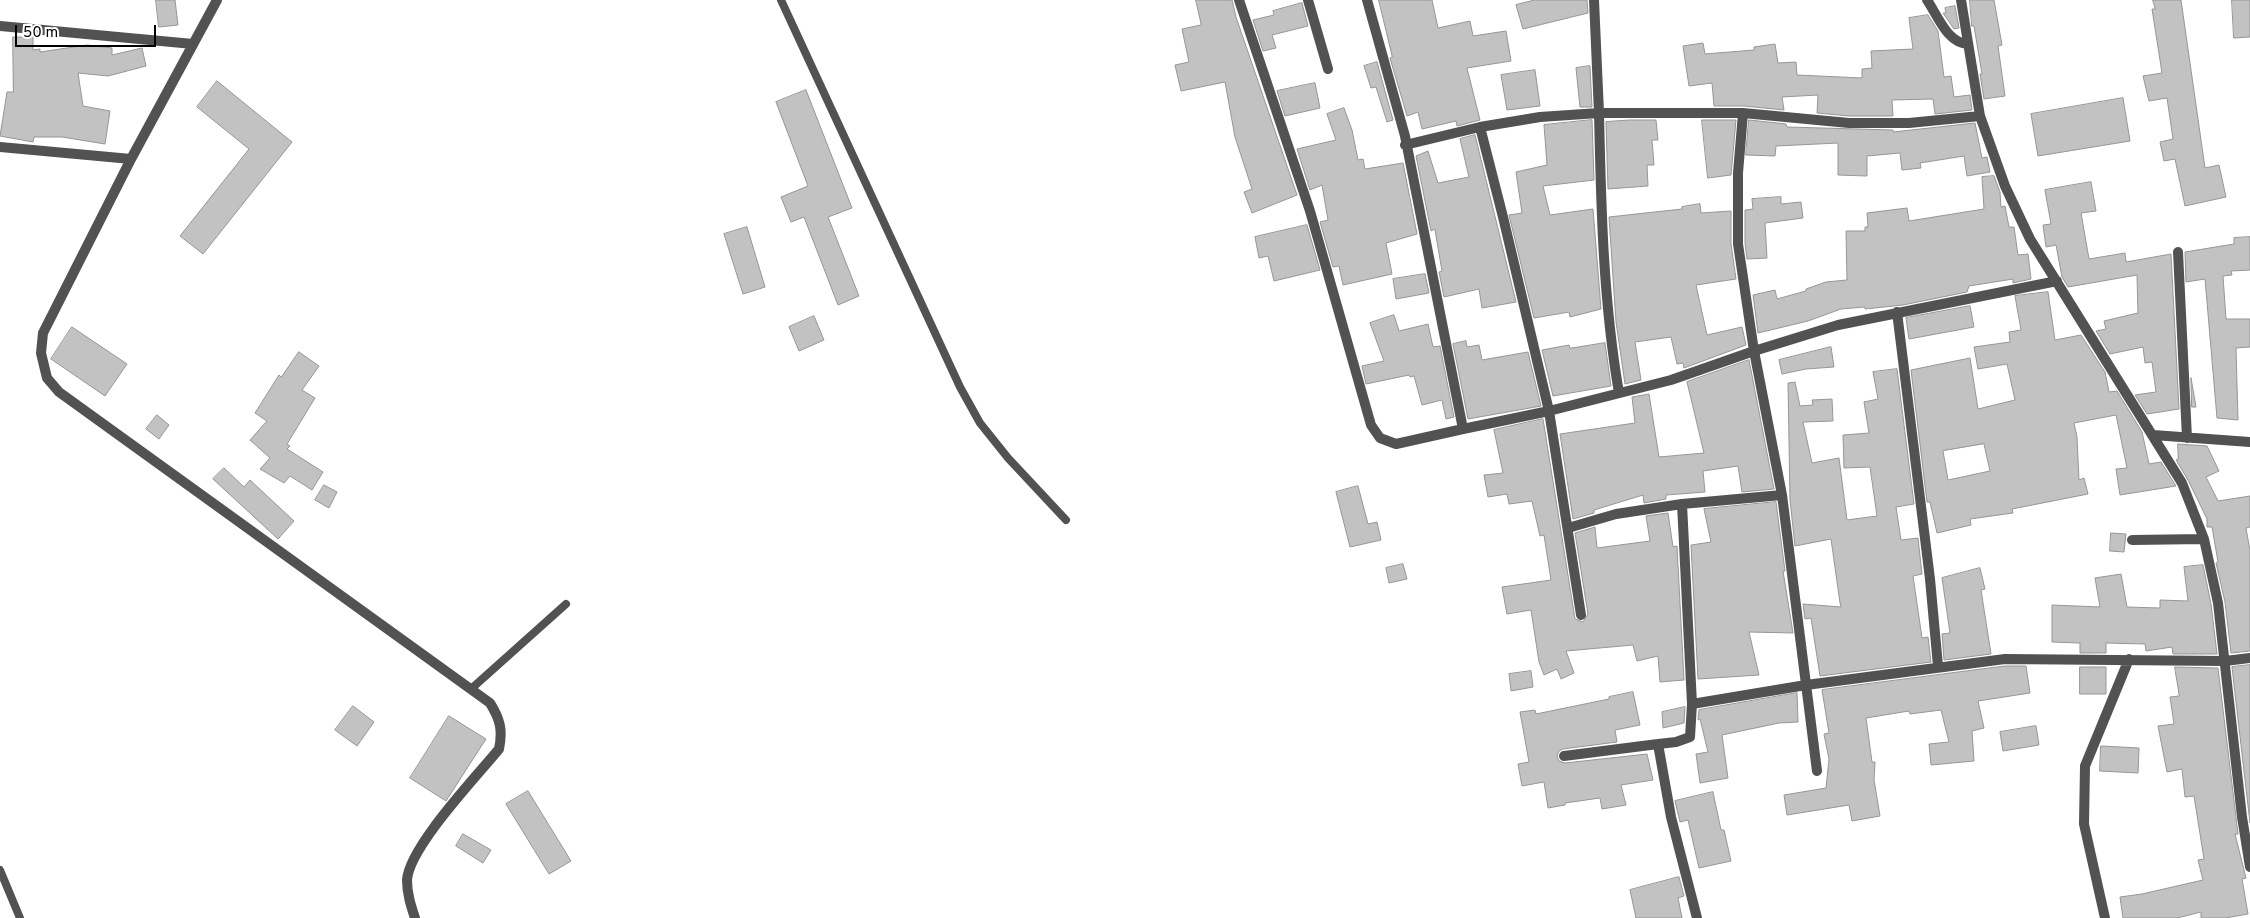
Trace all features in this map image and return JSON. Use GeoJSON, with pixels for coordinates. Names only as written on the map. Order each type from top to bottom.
{"type":"FeatureCollection","features":[{"type":"Feature","properties":{"kind":"street"},"geometry":{"type":"LineString","coordinates":[[217,0],[131,159],[43,333],[41,353],[47,378],[59,392],[490,704],[499,718],[502,734],[499,748],[425,838],[414,858],[407,879],[409,899],[415,918]]}},
{"type":"Feature","properties":{"kind":"street"},"geometry":{"type":"LineString","coordinates":[[1239,0],[1310,211],[1371,424],[1380,438],[1396,444],[1549,411],[1671,380],[1838,324],[2057,281]]}},
{"type":"Feature","properties":{"kind":"street"},"geometry":{"type":"LineString","coordinates":[[1308,0],[1328,69]]}},
{"type":"Feature","properties":{"kind":"street"},"geometry":{"type":"LineString","coordinates":[[1367,0],[1405,145],[1429,251],[1463,429]]}},
{"type":"Feature","properties":{"kind":"street"},"geometry":{"type":"LineString","coordinates":[[1594,0],[1602,233],[1610,341],[1619,392]]}},
{"type":"Feature","properties":{"kind":"street"},"geometry":{"type":"LineString","coordinates":[[1927,0],[1951,38],[1959,44],[1968,44]]}},
{"type":"Feature","properties":{"kind":"street"},"geometry":{"type":"LineString","coordinates":[[1961,0],[1980,116],[2005,186],[2030,238],[2182,483],[2204,540],[2218,604],[2242,817],[2250,867]]}},
{"type":"Feature","properties":{"kind":"street"},"geometry":{"type":"LineString","coordinates":[[0,26],[194,44]]}},
{"type":"Feature","properties":{"kind":"street"},"geometry":{"type":"LineString","coordinates":[[1405,145],[1540,117],[1599,112],[1743,113],[1849,123],[1909,123],[1980,116]]}},
{"type":"Feature","properties":{"kind":"street"},"geometry":{"type":"LineString","coordinates":[[1743,113],[1738,173],[1738,244],[1754,351],[1782,494],[1817,771]]}},
{"type":"Feature","properties":{"kind":"street"},"geometry":{"type":"LineString","coordinates":[[1480,128],[1549,411],[1581,615]]}},
{"type":"Feature","properties":{"kind":"street"},"geometry":{"type":"LineString","coordinates":[[0,147],[131,159]]}},
{"type":"Feature","properties":{"kind":"street"},"geometry":{"type":"LineString","coordinates":[[2178,252],[2187,438]]}},
{"type":"Feature","properties":{"kind":"street"},"geometry":{"type":"LineString","coordinates":[[1897,312],[1930,578],[1938,666]]}},
{"type":"Feature","properties":{"kind":"street"},"geometry":{"type":"LineString","coordinates":[[2153,435],[2250,442]]}},
{"type":"Feature","properties":{"kind":"street"},"geometry":{"type":"LineString","coordinates":[[1568,528],[1616,514],[1682,504],[1782,494]]}},
{"type":"Feature","properties":{"kind":"street"},"geometry":{"type":"LineString","coordinates":[[1564,756],[1676,742],[1690,737],[1692,704],[1682,504]]}},
{"type":"Feature","properties":{"kind":"street"},"geometry":{"type":"LineString","coordinates":[[2132,540],[2204,540]]}},
{"type":"Feature","properties":{"kind":"street"},"geometry":{"type":"LineString","coordinates":[[1692,704],[1806,685],[2005,658],[2225,661],[2250,658]]}},
{"type":"Feature","properties":{"kind":"street"},"geometry":{"type":"LineString","coordinates":[[2105,918],[2084,824],[2085,766],[2129,659]]}},
{"type":"Feature","properties":{"kind":"street"},"geometry":{"type":"LineString","coordinates":[[1658,744],[1670,817],[1696,918]]}},
{"type":"Feature","properties":{"kind":"lane"},"geometry":{"type":"LineString","coordinates":[[782,0],[960,387],[980,423],[1008,458],[1066,520]]}},
{"type":"Feature","properties":{"kind":"lane"},"geometry":{"type":"LineString","coordinates":[[471,689],[566,604]]}},
{"type":"Feature","properties":{"kind":"lane"},"geometry":{"type":"LineString","coordinates":[[0,870],[20,918]]}},
{"type":"Feature","properties":{"kind":"building"},"geometry":{"type":"Polygon","coordinates":[[[156,0],[175,0],[178,25],[159,27],[156,0]]]}},
{"type":"Feature","properties":{"kind":"building"},"geometry":{"type":"Polygon","coordinates":[[[1196,0],[1232,0],[1236,17],[1297,195],[1252,213],[1244,192],[1252,189],[1235,137],[1225,82],[1181,91],[1175,65],[1189,62],[1182,29],[1201,25],[1196,0]]]}},
{"type":"Feature","properties":{"kind":"building"},"geometry":{"type":"Polygon","coordinates":[[[1379,0],[1432,0],[1438,28],[1470,21],[1473,36],[1506,31],[1511,61],[1467,68],[1480,120],[1457,126],[1456,121],[1422,129],[1418,112],[1407,116],[1390,58],[1392,57],[1379,0]]]}},
{"type":"Feature","properties":{"kind":"building"},"geometry":{"type":"Polygon","coordinates":[[[1535,0],[1587,0],[1588,13],[1523,29],[1516,5],[1535,0]]]}},
{"type":"Feature","properties":{"kind":"building"},"geometry":{"type":"Polygon","coordinates":[[[1970,0],[1994,0],[2002,45],[1998,46],[2005,96],[1984,99],[1980,74],[1982,74],[1974,26],[1972,26],[1970,0]]]}},
{"type":"Feature","properties":{"kind":"building"},"geometry":{"type":"Polygon","coordinates":[[[2153,0],[2181,0],[2205,168],[2219,165],[2226,197],[2185,206],[2175,159],[2164,161],[2160,142],[2173,139],[2167,98],[2149,101],[2143,76],[2162,73],[2152,9],[2155,9],[2153,0]]]}},
{"type":"Feature","properties":{"kind":"building"},"geometry":{"type":"Polygon","coordinates":[[[2232,0],[2250,0],[2250,37],[2234,38],[2232,0]]]}},
{"type":"Feature","properties":{"kind":"building"},"geometry":{"type":"Polygon","coordinates":[[[1302,3],[1308,26],[1272,35],[1276,48],[1263,51],[1253,20],[1274,15],[1273,11],[1302,3]]]}},
{"type":"Feature","properties":{"kind":"building"},"geometry":{"type":"Polygon","coordinates":[[[1955,6],[1959,28],[1954,29],[1943,13],[1946,13],[1945,8],[1955,6]]]}},
{"type":"Feature","properties":{"kind":"building"},"geometry":{"type":"Polygon","coordinates":[[[1928,15],[1938,31],[1944,77],[1951,76],[1954,97],[1970,95],[1972,110],[1935,114],[1933,99],[1892,100],[1893,116],[1849,116],[1817,113],[1818,95],[1782,97],[1784,110],[1744,106],[1714,106],[1712,83],[1689,86],[1683,46],[1703,43],[1705,54],[1754,50],[1754,47],[1775,44],[1778,63],[1796,62],[1797,75],[1862,78],[1862,69],[1872,68],[1871,51],[1913,49],[1909,18],[1928,15]]]}},
{"type":"Feature","properties":{"kind":"building"},"geometry":{"type":"Polygon","coordinates":[[[13,37],[33,37],[33,50],[40,49],[40,52],[87,45],[112,48],[112,55],[142,48],[146,66],[108,76],[78,73],[83,106],[110,111],[105,144],[62,137],[34,137],[33,142],[0,136],[7,92],[13,92],[13,37]]]}},
{"type":"Feature","properties":{"kind":"building"},"geometry":{"type":"Polygon","coordinates":[[[1377,62],[1393,120],[1387,122],[1376,87],[1371,88],[1364,66],[1377,62]]]}},
{"type":"Feature","properties":{"kind":"building"},"geometry":{"type":"Polygon","coordinates":[[[1590,66],[1592,107],[1580,107],[1576,68],[1590,66]]]}},
{"type":"Feature","properties":{"kind":"building"},"geometry":{"type":"Polygon","coordinates":[[[1535,70],[1540,106],[1507,110],[1501,75],[1535,70]]]}},
{"type":"Feature","properties":{"kind":"building"},"geometry":{"type":"Polygon","coordinates":[[[217,81],[292,142],[203,254],[180,236],[249,149],[197,107],[217,81]]]}},
{"type":"Feature","properties":{"kind":"building"},"geometry":{"type":"Polygon","coordinates":[[[1315,83],[1320,108],[1285,116],[1277,91],[1315,83]]]}},
{"type":"Feature","properties":{"kind":"building"},"geometry":{"type":"Polygon","coordinates":[[[806,90],[852,208],[828,217],[859,296],[838,305],[804,217],[791,222],[781,197],[808,186],[776,102],[806,90]]]}},
{"type":"Feature","properties":{"kind":"building"},"geometry":{"type":"Polygon","coordinates":[[[2123,98],[2130,141],[2038,156],[2031,114],[2123,98]]]}},
{"type":"Feature","properties":{"kind":"building"},"geometry":{"type":"Polygon","coordinates":[[[1344,108],[1352,130],[1358,160],[1363,159],[1365,169],[1403,163],[1417,234],[1386,243],[1392,274],[1343,285],[1339,266],[1333,267],[1320,222],[1328,220],[1322,185],[1310,190],[1297,149],[1336,140],[1327,114],[1344,108]]]}},
{"type":"Feature","properties":{"kind":"building"},"geometry":{"type":"Polygon","coordinates":[[[1592,120],[1594,180],[1543,186],[1550,215],[1593,209],[1601,309],[1570,317],[1569,312],[1534,318],[1509,215],[1522,213],[1516,172],[1547,165],[1544,125],[1592,120]]]}},
{"type":"Feature","properties":{"kind":"building"},"geometry":{"type":"Polygon","coordinates":[[[1656,120],[1658,140],[1652,140],[1654,165],[1647,165],[1648,186],[1608,189],[1606,122],[1656,120]]]}},
{"type":"Feature","properties":{"kind":"building"},"geometry":{"type":"Polygon","coordinates":[[[1702,120],[1736,120],[1731,175],[1708,178],[1702,120]]]}},
{"type":"Feature","properties":{"kind":"building"},"geometry":{"type":"Polygon","coordinates":[[[1749,120],[1786,124],[1787,127],[1893,130],[1893,132],[1975,123],[1982,158],[1987,157],[1990,172],[1967,176],[1964,156],[1920,163],[1921,168],[1902,170],[1900,153],[1867,156],[1867,176],[1838,175],[1838,143],[1776,146],[1775,156],[1746,155],[1749,120]]]}},
{"type":"Feature","properties":{"kind":"building"},"geometry":{"type":"Polygon","coordinates":[[[1475,135],[1516,302],[1482,308],[1479,289],[1444,297],[1439,272],[1442,271],[1435,229],[1431,231],[1416,156],[1428,151],[1438,183],[1469,177],[1460,139],[1475,135]]]}},
{"type":"Feature","properties":{"kind":"building"},"geometry":{"type":"Polygon","coordinates":[[[1994,176],[2000,192],[2001,207],[2005,206],[2009,227],[2014,227],[2018,255],[2028,254],[2031,279],[2013,283],[2013,279],[1969,286],[1967,292],[1903,305],[1865,309],[1865,307],[1841,309],[1808,321],[1758,333],[1753,295],[1775,290],[1777,299],[1806,291],[1806,289],[1826,282],[1847,280],[1846,231],[1865,231],[1865,227],[1868,227],[1867,213],[1907,208],[1909,221],[1984,209],[1982,177],[1994,176]]]}},
{"type":"Feature","properties":{"kind":"building"},"geometry":{"type":"Polygon","coordinates":[[[2091,182],[2096,211],[2081,213],[2089,259],[2125,253],[2126,262],[2171,254],[2179,409],[2147,414],[2135,395],[2156,392],[2152,362],[2145,363],[2143,347],[2110,354],[2096,331],[2106,329],[2104,321],[2138,313],[2137,275],[2068,287],[2062,277],[2056,245],[2046,247],[2043,225],[2051,224],[2045,190],[2091,182]]]}},
{"type":"Feature","properties":{"kind":"building"},"geometry":{"type":"Polygon","coordinates":[[[1781,197],[1781,204],[1801,202],[1803,218],[1765,223],[1767,258],[1747,259],[1745,210],[1753,209],[1752,199],[1781,197]]]}},
{"type":"Feature","properties":{"kind":"building"},"geometry":{"type":"Polygon","coordinates":[[[1700,204],[1701,213],[1731,211],[1731,244],[1736,279],[1696,285],[1707,335],[1742,327],[1746,345],[1684,368],[1683,363],[1677,364],[1671,337],[1635,342],[1641,380],[1625,384],[1616,322],[1609,217],[1682,209],[1682,207],[1700,204]]]}},
{"type":"Feature","properties":{"kind":"building"},"geometry":{"type":"Polygon","coordinates":[[[1307,225],[1320,270],[1274,281],[1268,256],[1259,258],[1255,237],[1307,225]]]}},
{"type":"Feature","properties":{"kind":"building"},"geometry":{"type":"Polygon","coordinates":[[[747,227],[765,287],[743,294],[724,234],[747,227]]]}},
{"type":"Feature","properties":{"kind":"building"},"geometry":{"type":"Polygon","coordinates":[[[2250,237],[2250,270],[2231,271],[2232,275],[2223,276],[2226,319],[2250,319],[2250,347],[2236,348],[2238,420],[2217,418],[2205,279],[2186,282],[2185,252],[2234,244],[2234,238],[2250,237]]]}},
{"type":"Feature","properties":{"kind":"building"},"geometry":{"type":"Polygon","coordinates":[[[1425,274],[1429,293],[1396,299],[1393,279],[1425,274]]]}},
{"type":"Feature","properties":{"kind":"building"},"geometry":{"type":"Polygon","coordinates":[[[2048,292],[2055,340],[2081,335],[2105,372],[2109,392],[2117,391],[2142,432],[2149,464],[2161,462],[2176,486],[2120,495],[2116,469],[2127,468],[2116,415],[2074,423],[2077,437],[2079,480],[2084,478],[2088,494],[2012,509],[2013,513],[1970,519],[1971,525],[1937,533],[1930,502],[1927,502],[1911,370],[1970,358],[1978,409],[2015,400],[2007,364],[1978,369],[1974,347],[2010,342],[2009,332],[2021,330],[2015,296],[2048,292]],[[1984,444],[1943,451],[1948,480],[1990,471],[1984,444]]]}},
{"type":"Feature","properties":{"kind":"building"},"geometry":{"type":"Polygon","coordinates":[[[1970,306],[1974,327],[1909,339],[1906,318],[1970,306]]]}},
{"type":"Feature","properties":{"kind":"building"},"geometry":{"type":"Polygon","coordinates":[[[1394,315],[1399,331],[1428,324],[1433,347],[1440,346],[1454,417],[1446,419],[1442,400],[1422,405],[1414,376],[1410,377],[1409,375],[1366,384],[1362,366],[1384,361],[1370,323],[1394,315]]]}},
{"type":"Feature","properties":{"kind":"building"},"geometry":{"type":"Polygon","coordinates":[[[814,316],[824,340],[799,351],[789,327],[814,316]]]}},
{"type":"Feature","properties":{"kind":"building"},"geometry":{"type":"Polygon","coordinates":[[[72,327],[127,364],[105,396],[51,359],[72,327]]]}},
{"type":"Feature","properties":{"kind":"building"},"geometry":{"type":"Polygon","coordinates":[[[1466,341],[1467,347],[1479,345],[1482,360],[1528,352],[1541,406],[1468,419],[1453,344],[1466,341]]]}},
{"type":"Feature","properties":{"kind":"building"},"geometry":{"type":"Polygon","coordinates":[[[1605,343],[1611,386],[1553,396],[1542,350],[1569,345],[1570,348],[1605,343]]]}},
{"type":"Feature","properties":{"kind":"building"},"geometry":{"type":"Polygon","coordinates":[[[1831,347],[1834,367],[1806,369],[1782,374],[1779,360],[1831,347]]]}},
{"type":"Feature","properties":{"kind":"building"},"geometry":{"type":"Polygon","coordinates":[[[299,352],[319,366],[302,390],[315,398],[287,444],[290,446],[287,449],[323,472],[312,490],[290,476],[284,483],[260,469],[270,458],[250,440],[267,421],[255,413],[279,375],[281,377],[299,352]]]}},
{"type":"Feature","properties":{"kind":"building"},"geometry":{"type":"Polygon","coordinates":[[[1749,360],[1774,489],[1742,492],[1738,466],[1703,471],[1705,492],[1666,495],[1666,499],[1644,503],[1643,495],[1594,510],[1594,513],[1573,519],[1560,434],[1635,423],[1632,397],[1649,394],[1659,457],[1704,453],[1687,382],[1749,360]]]}},
{"type":"Feature","properties":{"kind":"building"},"geometry":{"type":"Polygon","coordinates":[[[1897,369],[1914,504],[1896,507],[1901,540],[1918,538],[1922,574],[1913,576],[1922,638],[1928,637],[1931,662],[1820,676],[1811,618],[1805,619],[1803,604],[1841,607],[1831,539],[1795,546],[1790,500],[1788,383],[1795,382],[1800,406],[1813,405],[1812,400],[1832,399],[1833,421],[1803,422],[1812,463],[1839,458],[1847,520],[1877,516],[1870,467],[1844,468],[1843,435],[1869,433],[1864,402],[1878,399],[1873,372],[1897,369]]]}},
{"type":"Feature","properties":{"kind":"building"},"geometry":{"type":"Polygon","coordinates":[[[2191,378],[2196,407],[2192,407],[2191,378]]]}},
{"type":"Feature","properties":{"kind":"building"},"geometry":{"type":"Polygon","coordinates":[[[157,415],[169,425],[159,439],[146,429],[157,415]]]}},
{"type":"Feature","properties":{"kind":"building"},"geometry":{"type":"Polygon","coordinates":[[[1543,419],[1575,619],[1583,622],[1588,614],[1575,533],[1595,527],[1597,548],[1650,541],[1646,516],[1668,513],[1673,547],[1677,546],[1684,680],[1660,682],[1658,656],[1637,661],[1633,645],[1566,651],[1574,673],[1561,679],[1557,669],[1544,675],[1539,662],[1531,610],[1507,614],[1502,587],[1551,580],[1544,535],[1540,536],[1532,501],[1509,504],[1507,494],[1488,497],[1484,475],[1503,473],[1494,430],[1543,419]]]}},
{"type":"Feature","properties":{"kind":"building"},"geometry":{"type":"Polygon","coordinates":[[[2178,444],[2207,446],[2219,471],[2206,477],[2218,501],[2250,496],[2250,527],[2246,528],[2250,551],[2250,651],[2231,653],[2225,602],[2216,563],[2218,562],[2212,527],[2207,527],[2207,519],[2176,460],[2178,459],[2178,444]]]}},
{"type":"Feature","properties":{"kind":"building"},"geometry":{"type":"Polygon","coordinates":[[[224,468],[244,487],[250,480],[294,521],[278,539],[213,479],[224,468]]]}},
{"type":"Feature","properties":{"kind":"building"},"geometry":{"type":"Polygon","coordinates":[[[324,485],[337,492],[329,508],[315,500],[324,485]]]}},
{"type":"Feature","properties":{"kind":"building"},"geometry":{"type":"Polygon","coordinates":[[[1358,486],[1368,524],[1377,522],[1381,540],[1350,547],[1336,492],[1358,486]]]}},
{"type":"Feature","properties":{"kind":"building"},"geometry":{"type":"Polygon","coordinates":[[[1776,502],[1785,571],[1783,571],[1793,633],[1749,632],[1759,675],[1698,679],[1691,545],[1711,542],[1704,509],[1776,502]]]}},
{"type":"Feature","properties":{"kind":"building"},"geometry":{"type":"Polygon","coordinates":[[[2111,533],[2126,534],[2124,552],[2110,551],[2111,533]]]}},
{"type":"Feature","properties":{"kind":"building"},"geometry":{"type":"Polygon","coordinates":[[[1403,564],[1407,579],[1389,583],[1386,568],[1403,564]]]}},
{"type":"Feature","properties":{"kind":"building"},"geometry":{"type":"Polygon","coordinates":[[[2203,565],[2211,604],[2217,654],[2173,654],[2172,647],[2146,651],[2145,644],[2106,643],[2106,653],[2080,653],[2080,643],[2052,642],[2052,605],[2100,607],[2095,578],[2121,574],[2127,607],[2160,608],[2160,600],[2188,601],[2184,567],[2203,565]]]}},
{"type":"Feature","properties":{"kind":"building"},"geometry":{"type":"Polygon","coordinates":[[[1980,568],[1985,589],[1981,590],[1991,654],[1944,660],[1942,634],[1950,633],[1942,578],[1980,568]]]}},
{"type":"Feature","properties":{"kind":"building"},"geometry":{"type":"Polygon","coordinates":[[[2250,665],[2250,823],[2232,667],[2250,665]]]}},
{"type":"Feature","properties":{"kind":"building"},"geometry":{"type":"Polygon","coordinates":[[[2005,666],[2026,666],[2030,693],[1978,701],[1984,728],[1972,731],[1974,761],[1931,765],[1929,744],[1949,742],[1941,710],[1910,714],[1909,711],[1866,718],[1872,762],[1875,762],[1874,780],[1880,816],[1852,821],[1849,805],[1787,815],[1784,795],[1826,788],[1829,759],[1824,734],[1829,733],[1822,690],[2005,666]]]}},
{"type":"Feature","properties":{"kind":"building"},"geometry":{"type":"Polygon","coordinates":[[[2080,667],[2106,667],[2106,694],[2080,694],[2080,667]]]}},
{"type":"Feature","properties":{"kind":"building"},"geometry":{"type":"Polygon","coordinates":[[[2175,667],[2218,668],[2238,834],[2235,834],[2246,878],[2242,879],[2248,914],[2225,918],[2201,918],[2201,912],[2177,918],[2123,918],[2120,897],[2203,880],[2198,860],[2204,859],[2194,796],[2185,797],[2182,769],[2167,772],[2158,726],[2174,724],[2170,697],[2179,696],[2175,667]]]}},
{"type":"Feature","properties":{"kind":"building"},"geometry":{"type":"Polygon","coordinates":[[[1531,671],[1533,687],[1511,691],[1509,674],[1531,671]]]}},
{"type":"Feature","properties":{"kind":"building"},"geometry":{"type":"Polygon","coordinates":[[[1633,692],[1640,725],[1615,730],[1617,742],[1563,749],[1559,751],[1557,756],[1559,761],[1565,763],[1647,754],[1653,780],[1621,785],[1626,805],[1602,809],[1600,798],[1565,803],[1565,805],[1548,808],[1544,782],[1522,786],[1518,764],[1529,762],[1520,712],[1535,710],[1536,714],[1609,699],[1609,697],[1633,692]]]}},
{"type":"Feature","properties":{"kind":"building"},"geometry":{"type":"Polygon","coordinates":[[[1797,693],[1798,722],[1779,723],[1722,735],[1728,778],[1700,783],[1696,754],[1708,752],[1700,719],[1698,720],[1699,710],[1797,693]]]}},
{"type":"Feature","properties":{"kind":"building"},"geometry":{"type":"Polygon","coordinates":[[[353,706],[374,722],[357,746],[335,730],[353,706]]]}},
{"type":"Feature","properties":{"kind":"building"},"geometry":{"type":"Polygon","coordinates":[[[1685,707],[1684,723],[1663,728],[1662,712],[1685,707]]]}},
{"type":"Feature","properties":{"kind":"building"},"geometry":{"type":"Polygon","coordinates":[[[449,716],[486,739],[446,801],[410,778],[449,716]]]}},
{"type":"Feature","properties":{"kind":"building"},"geometry":{"type":"Polygon","coordinates":[[[2036,726],[2039,745],[2003,751],[2000,732],[2036,726]]]}},
{"type":"Feature","properties":{"kind":"building"},"geometry":{"type":"Polygon","coordinates":[[[2101,746],[2139,748],[2138,773],[2100,771],[2101,746]]]}},
{"type":"Feature","properties":{"kind":"building"},"geometry":{"type":"Polygon","coordinates":[[[528,791],[571,861],[549,874],[506,804],[528,791]]]}},
{"type":"Feature","properties":{"kind":"building"},"geometry":{"type":"Polygon","coordinates":[[[1713,792],[1721,830],[1724,830],[1731,861],[1699,868],[1688,820],[1680,822],[1675,801],[1713,792]]]}},
{"type":"Feature","properties":{"kind":"building"},"geometry":{"type":"Polygon","coordinates":[[[463,834],[491,850],[483,863],[456,846],[463,834]]]}},
{"type":"Feature","properties":{"kind":"building"},"geometry":{"type":"Polygon","coordinates":[[[1679,877],[1684,896],[1678,898],[1682,918],[1636,918],[1630,890],[1679,877]]]}}]}
